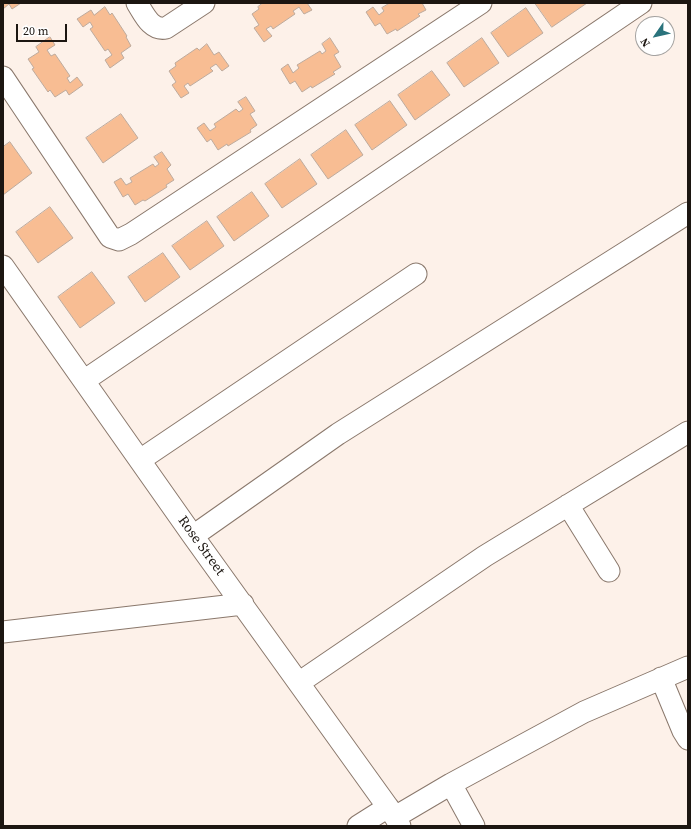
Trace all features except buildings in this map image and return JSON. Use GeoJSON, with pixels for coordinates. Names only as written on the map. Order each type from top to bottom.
{"type":"FeatureCollection","features":[{"type":"Feature","properties":{"kind":"street"},"geometry":{"type":"LineString","coordinates":[[137,3],[154,27],[159,30],[166,28],[204,3]]}},
{"type":"Feature","properties":{"kind":"street"},"geometry":{"type":"LineString","coordinates":[[84,380],[640,3]]}},
{"type":"Feature","properties":{"kind":"street"},"geometry":{"type":"LineString","coordinates":[[3,77],[110,238],[119,240],[131,234],[474,5]]}},
{"type":"Feature","properties":{"kind":"street"},"geometry":{"type":"LineString","coordinates":[[193,536],[338,434],[688,213]]}},
{"type":"Feature","properties":{"kind":"street","name":"Rose Street"},"geometry":{"type":"LineString","coordinates":[[3,266],[193,536],[300,682],[394,816]]}},
{"type":"Feature","properties":{"kind":"street"},"geometry":{"type":"LineString","coordinates":[[140,460],[416,274]]}},
{"type":"Feature","properties":{"kind":"street"},"geometry":{"type":"LineString","coordinates":[[300,682],[485,556],[688,432]]}},
{"type":"Feature","properties":{"kind":"street"},"geometry":{"type":"LineString","coordinates":[[568,505],[609,571]]}},
{"type":"Feature","properties":{"kind":"street"},"geometry":{"type":"LineString","coordinates":[[3,632],[243,604]]}},
{"type":"Feature","properties":{"kind":"street"},"geometry":{"type":"LineString","coordinates":[[358,826],[394,816],[584,712],[688,667]]}},
{"type":"Feature","properties":{"kind":"street"},"geometry":{"type":"LineString","coordinates":[[661,678],[683,731],[688,738]]}},
{"type":"Feature","properties":{"kind":"street"},"geometry":{"type":"LineString","coordinates":[[451,784],[474,826]]}}]}
